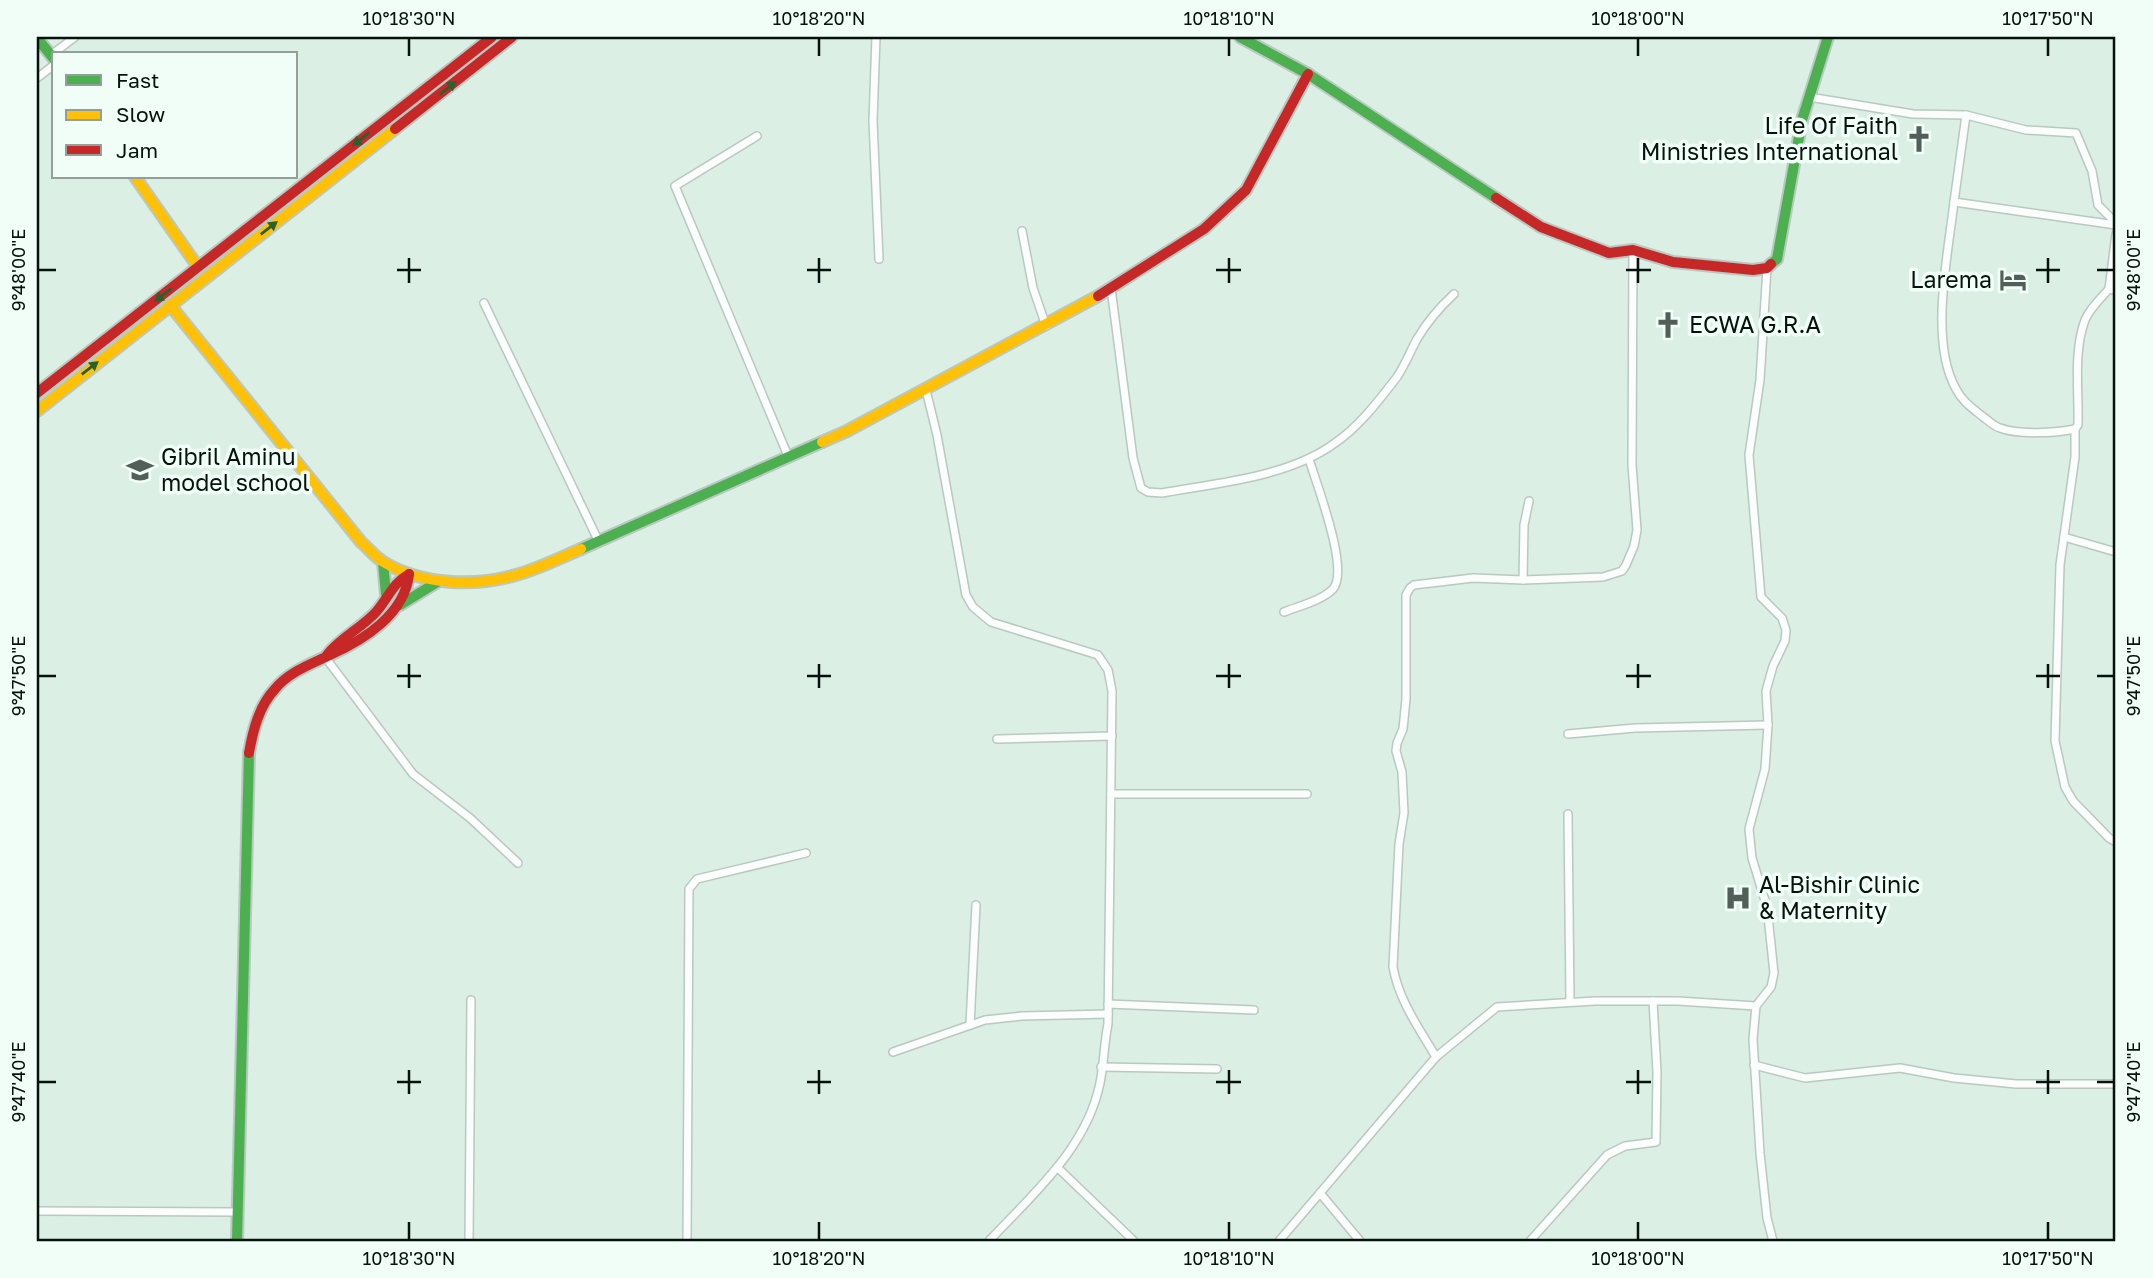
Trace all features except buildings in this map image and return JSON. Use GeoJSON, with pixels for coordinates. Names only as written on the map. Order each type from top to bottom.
{"type":"FeatureCollection","features":[{"type":"Feature","properties":{"kind":"street"},"geometry":{"type":"LineString","coordinates":[[60,52],[75,37]]}},
{"type":"Feature","properties":{"kind":"street"},"geometry":{"type":"LineString","coordinates":[[37,393],[492,37]]}},
{"type":"Feature","properties":{"kind":"street"},"geometry":{"type":"LineString","coordinates":[[37,410],[512,37]]}},
{"type":"Feature","properties":{"kind":"street"},"geometry":{"type":"LineString","coordinates":[[876,37],[873,121],[878,259]]}},
{"type":"Feature","properties":{"kind":"street"},"geometry":{"type":"LineString","coordinates":[[1240,37],[1308,74],[1541,227],[1609,253],[1633,250],[1673,262],[1753,270],[1767,268],[1777,259],[1802,120],[1828,37]]}},
{"type":"Feature","properties":{"kind":"street"},"geometry":{"type":"LineString","coordinates":[[37,38],[52,58]]}},
{"type":"Feature","properties":{"kind":"street"},"geometry":{"type":"LineString","coordinates":[[37,78],[52,60]]}},
{"type":"Feature","properties":{"kind":"street"},"geometry":{"type":"LineString","coordinates":[[170,305],[361,542],[383,562],[409,574],[439,582],[481,581],[516,575],[598,542],[847,431],[1046,326],[1111,288],[1204,229],[1246,190],[1308,74]]}},
{"type":"Feature","properties":{"kind":"street"},"geometry":{"type":"LineString","coordinates":[[1809,97],[1913,114],[1966,115],[2026,130],[2076,133],[2092,171],[2098,205],[2116,224]]}},
{"type":"Feature","properties":{"kind":"street"},"geometry":{"type":"LineString","coordinates":[[1966,115],[1941,314],[1949,373],[1966,404],[1997,427],[2008,430],[2059,432],[2075,429]]}},
{"type":"Feature","properties":{"kind":"street"},"geometry":{"type":"LineString","coordinates":[[757,136],[675,186],[788,456]]}},
{"type":"Feature","properties":{"kind":"street"},"geometry":{"type":"LineString","coordinates":[[136,178],[198,267]]}},
{"type":"Feature","properties":{"kind":"street"},"geometry":{"type":"LineString","coordinates":[[307,180],[315,192]]}},
{"type":"Feature","properties":{"kind":"street"},"geometry":{"type":"LineString","coordinates":[[1954,202],[2116,224]]}},
{"type":"Feature","properties":{"kind":"street"},"geometry":{"type":"LineString","coordinates":[[1022,231],[1033,288],[1046,326]]}},
{"type":"Feature","properties":{"kind":"street"},"geometry":{"type":"LineString","coordinates":[[2116,234],[2113,290],[2093,307],[2085,320],[2079,350],[2078,425],[2075,429],[2075,457],[2060,565],[2055,741],[2069,794],[2109,838],[2116,842]]}},
{"type":"Feature","properties":{"kind":"street"},"geometry":{"type":"LineString","coordinates":[[1436,1057],[1409,1012],[1396,982],[1393,967],[1399,844],[1404,813],[1402,772],[1396,751],[1403,729],[1406,699],[1406,596],[1414,585],[1473,578],[1523,580],[1612,575],[1622,571],[1631,558],[1637,530],[1632,465],[1633,250]]}},
{"type":"Feature","properties":{"kind":"street"},"geometry":{"type":"LineString","coordinates":[[1767,268],[1760,380],[1749,455],[1761,597],[1782,618],[1786,630],[1785,641],[1773,666],[1766,691],[1768,725],[1765,769],[1751,815],[1749,842],[1768,907],[1774,973],[1771,987],[1756,1006],[1754,1065],[1768,1218],[1773,1241]]}},
{"type":"Feature","properties":{"kind":"street"},"geometry":{"type":"LineString","coordinates":[[1111,288],[1133,458],[1141,488],[1162,493],[1250,477],[1309,459],[1336,443],[1375,405],[1403,368],[1418,337],[1436,311],[1454,293]]}},
{"type":"Feature","properties":{"kind":"street"},"geometry":{"type":"LineString","coordinates":[[484,303],[598,542]]}},
{"type":"Feature","properties":{"kind":"street"},"geometry":{"type":"LineString","coordinates":[[926,390],[937,435],[965,595],[973,607],[991,622],[1098,655],[1110,676],[1112,736],[1108,1014],[1101,1080],[1081,1130],[1058,1168],[989,1241]]}},
{"type":"Feature","properties":{"kind":"street"},"geometry":{"type":"LineString","coordinates":[[1284,612],[1333,589],[1338,578],[1335,544],[1309,459]]}},
{"type":"Feature","properties":{"kind":"street"},"geometry":{"type":"LineString","coordinates":[[1523,580],[1524,525],[1529,501]]}},
{"type":"Feature","properties":{"kind":"street"},"geometry":{"type":"LineString","coordinates":[[2064,537],[2116,552]]}},
{"type":"Feature","properties":{"kind":"street"},"geometry":{"type":"LineString","coordinates":[[383,562],[386,596]]}},
{"type":"Feature","properties":{"kind":"street"},"geometry":{"type":"LineString","coordinates":[[325,657],[334,645],[370,617],[398,579],[409,574]]}},
{"type":"Feature","properties":{"kind":"street"},"geometry":{"type":"LineString","coordinates":[[398,606],[407,588],[409,574]]}},
{"type":"Feature","properties":{"kind":"street"},"geometry":{"type":"LineString","coordinates":[[237,1241],[248,756],[255,722],[277,686],[342,649],[381,623],[398,606],[439,582]]}},
{"type":"Feature","properties":{"kind":"street"},"geometry":{"type":"LineString","coordinates":[[325,657],[413,774],[470,818],[518,863]]}},
{"type":"Feature","properties":{"kind":"street"},"geometry":{"type":"LineString","coordinates":[[1568,734],[1635,727],[1768,725]]}},
{"type":"Feature","properties":{"kind":"street"},"geometry":{"type":"LineString","coordinates":[[997,739],[1112,736]]}},
{"type":"Feature","properties":{"kind":"street"},"geometry":{"type":"LineString","coordinates":[[1111,794],[1307,794]]}},
{"type":"Feature","properties":{"kind":"street"},"geometry":{"type":"LineString","coordinates":[[1568,814],[1570,1002]]}},
{"type":"Feature","properties":{"kind":"street"},"geometry":{"type":"LineString","coordinates":[[687,1241],[689,889],[698,879],[806,853]]}},
{"type":"Feature","properties":{"kind":"street"},"geometry":{"type":"LineString","coordinates":[[970,1025],[976,905]]}},
{"type":"Feature","properties":{"kind":"street"},"geometry":{"type":"LineString","coordinates":[[469,1241],[471,1000]]}},
{"type":"Feature","properties":{"kind":"street"},"geometry":{"type":"LineString","coordinates":[[1279,1241],[1436,1057],[1497,1007],[1570,1002],[1653,1001],[1756,1006]]}},
{"type":"Feature","properties":{"kind":"street"},"geometry":{"type":"LineString","coordinates":[[1530,1241],[1607,1155],[1625,1146],[1656,1142],[1657,1072],[1653,1001]]}},
{"type":"Feature","properties":{"kind":"street"},"geometry":{"type":"LineString","coordinates":[[1108,1004],[1254,1010]]}},
{"type":"Feature","properties":{"kind":"street"},"geometry":{"type":"LineString","coordinates":[[893,1052],[985,1020],[1022,1016],[1108,1014]]}},
{"type":"Feature","properties":{"kind":"street"},"geometry":{"type":"LineString","coordinates":[[1754,1065],[1804,1078],[1899,1068],[1954,1078],[2016,1084],[2116,1084]]}},
{"type":"Feature","properties":{"kind":"street"},"geometry":{"type":"LineString","coordinates":[[1101,1067],[1217,1069]]}},
{"type":"Feature","properties":{"kind":"street"},"geometry":{"type":"LineString","coordinates":[[1058,1168],[1134,1241]]}},
{"type":"Feature","properties":{"kind":"street"},"geometry":{"type":"LineString","coordinates":[[1320,1193],[1360,1241]]}},
{"type":"Feature","properties":{"kind":"street"},"geometry":{"type":"LineString","coordinates":[[37,1211],[237,1212]]}},
{"type":"Feature","properties":{"kind":"traffic: fast"},"geometry":{"type":"LineString","coordinates":[[1240,37],[1308,74],[1496,198]]}},
{"type":"Feature","properties":{"kind":"traffic: fast"},"geometry":{"type":"LineString","coordinates":[[1771,264],[1777,259],[1802,120],[1828,37]]}},
{"type":"Feature","properties":{"kind":"traffic: fast"},"geometry":{"type":"LineString","coordinates":[[37,38],[52,57]]}},
{"type":"Feature","properties":{"kind":"traffic: fast"},"geometry":{"type":"LineString","coordinates":[[581,549],[822,442]]}},
{"type":"Feature","properties":{"kind":"traffic: fast"},"geometry":{"type":"LineString","coordinates":[[383,562],[386,594]]}},
{"type":"Feature","properties":{"kind":"traffic: fast"},"geometry":{"type":"LineString","coordinates":[[400,605],[439,581]]}},
{"type":"Feature","properties":{"kind":"traffic: fast"},"geometry":{"type":"LineString","coordinates":[[237,1241],[249,753]]}},
{"type":"Feature","properties":{"kind":"traffic: slow"},"geometry":{"type":"LineString","coordinates":[[37,411],[395,129]]}},
{"type":"Feature","properties":{"kind":"traffic: slow"},"geometry":{"type":"LineString","coordinates":[[136,178],[198,267]]}},
{"type":"Feature","properties":{"kind":"traffic: slow"},"geometry":{"type":"LineString","coordinates":[[822,442],[1098,296]]}},
{"type":"Feature","properties":{"kind":"traffic: slow"},"geometry":{"type":"LineString","coordinates":[[170,305],[361,542],[385,563],[432,580],[483,581],[524,573],[581,549]]}},
{"type":"Feature","properties":{"kind":"traffic: jam"},"geometry":{"type":"LineString","coordinates":[[37,393],[492,37]]}},
{"type":"Feature","properties":{"kind":"traffic: jam"},"geometry":{"type":"LineString","coordinates":[[395,129],[512,37]]}},
{"type":"Feature","properties":{"kind":"traffic: jam"},"geometry":{"type":"LineString","coordinates":[[1098,296],[1204,229],[1246,190],[1308,74]]}},
{"type":"Feature","properties":{"kind":"traffic: jam"},"geometry":{"type":"LineString","coordinates":[[1496,198],[1541,227],[1609,253],[1633,250],[1673,262],[1753,270],[1767,268],[1771,264]]}},
{"type":"Feature","properties":{"kind":"traffic: jam"},"geometry":{"type":"LineString","coordinates":[[327,655],[371,617],[395,586],[409,574]]}},
{"type":"Feature","properties":{"kind":"traffic: jam"},"geometry":{"type":"LineString","coordinates":[[249,753],[258,719],[275,689],[294,673],[356,642],[381,624],[400,601],[409,574]]}},
{"type":"Feature","properties":{"kind":"place","name":"Life Of Faith Ministries International"},"geometry":{"type":"Point","coordinates":[1919,139]}},
{"type":"Feature","properties":{"kind":"place","name":"Larema"},"geometry":{"type":"Point","coordinates":[2013,280]}},
{"type":"Feature","properties":{"kind":"place","name":"ECWA G.R.A"},"geometry":{"type":"Point","coordinates":[1668,325]}},
{"type":"Feature","properties":{"kind":"place","name":"Gibril Aminu model school"},"geometry":{"type":"Point","coordinates":[140,470]}},
{"type":"Feature","properties":{"kind":"place","name":"Al-Bishir Clinic & Maternity"},"geometry":{"type":"Point","coordinates":[1738,898]}}]}
